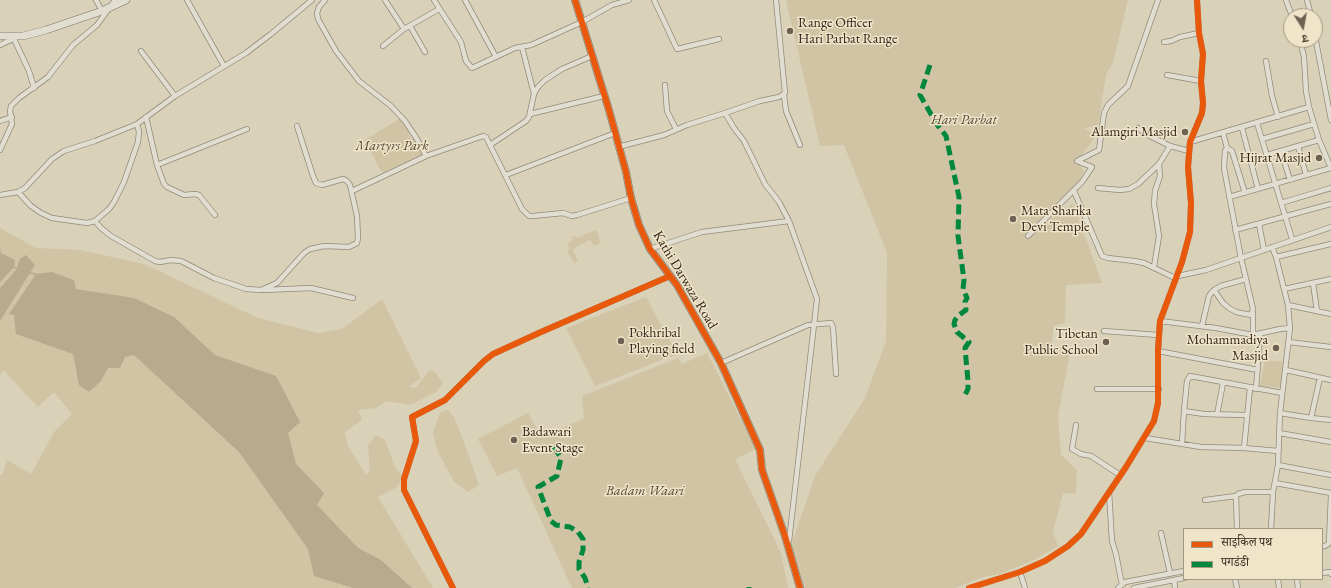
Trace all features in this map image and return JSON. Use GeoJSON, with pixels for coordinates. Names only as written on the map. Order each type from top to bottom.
{"type":"FeatureCollection","features":[{"type":"Feature","properties":{"kind":"main road"},"geometry":{"type":"LineString","coordinates":[[0,36],[23,36],[46,30],[111,8],[126,0]]}},
{"type":"Feature","properties":{"kind":"street"},"geometry":{"type":"LineString","coordinates":[[96,0],[102,11]]}},
{"type":"Feature","properties":{"kind":"street"},"geometry":{"type":"LineString","coordinates":[[0,150],[12,124],[10,108],[13,103],[48,77],[72,45],[98,25],[115,0]]}},
{"type":"Feature","properties":{"kind":"street"},"geometry":{"type":"LineString","coordinates":[[187,0],[224,66]]}},
{"type":"Feature","properties":{"kind":"street"},"geometry":{"type":"LineString","coordinates":[[0,195],[18,192],[25,188],[52,160],[64,151],[95,141],[137,124],[174,96],[246,53],[312,0]]}},
{"type":"Feature","properties":{"kind":"street"},"geometry":{"type":"LineString","coordinates":[[325,0],[319,7],[317,13],[318,19],[336,51],[359,81],[391,106],[406,121],[426,156]]}},
{"type":"Feature","properties":{"kind":"street"},"geometry":{"type":"LineString","coordinates":[[385,0],[404,29]]}},
{"type":"Feature","properties":{"kind":"street"},"geometry":{"type":"LineString","coordinates":[[434,0],[461,42],[466,61],[470,67],[515,48],[531,45],[582,22],[612,5],[629,0]]}},
{"type":"Feature","properties":{"kind":"street"},"geometry":{"type":"LineString","coordinates":[[465,0],[496,57]]}},
{"type":"Feature","properties":{"kind":"street","name":"Kathi Darwaza Road"},"geometry":{"type":"LineString","coordinates":[[575,0],[615,133],[639,225],[650,248],[677,285],[721,363],[760,450],[762,470],[785,536],[800,588]]}},
{"type":"Feature","properties":{"kind":"street"},"geometry":{"type":"LineString","coordinates":[[654,0],[677,49],[719,39]]}},
{"type":"Feature","properties":{"kind":"street"},"geometry":{"type":"LineString","coordinates":[[776,0],[786,111],[800,145]]}},
{"type":"Feature","properties":{"kind":"street"},"geometry":{"type":"LineString","coordinates":[[1028,236],[1074,191],[1092,167],[1077,161],[1099,150],[1104,113],[1108,105],[1128,86],[1158,0]]}},
{"type":"Feature","properties":{"kind":"street"},"geometry":{"type":"LineString","coordinates":[[969,588],[1020,572],[1045,561],[1068,546],[1081,534],[1145,438],[1154,421],[1159,389],[1158,335],[1160,321],[1182,262],[1190,232],[1191,203],[1188,167],[1189,151],[1190,142],[1202,113],[1203,103],[1201,81],[1203,54],[1199,33],[1197,0]]}},
{"type":"Feature","properties":{"kind":"street"},"geometry":{"type":"LineString","coordinates":[[383,46],[404,29],[439,9]]}},
{"type":"Feature","properties":{"kind":"street"},"geometry":{"type":"LineString","coordinates":[[410,26],[425,52]]}},
{"type":"Feature","properties":{"kind":"street"},"geometry":{"type":"LineString","coordinates":[[1164,42],[1199,33]]}},
{"type":"Feature","properties":{"kind":"street"},"geometry":{"type":"LineString","coordinates":[[0,45],[23,36]]}},
{"type":"Feature","properties":{"kind":"street"},"geometry":{"type":"LineString","coordinates":[[14,39],[29,71],[34,88]]}},
{"type":"Feature","properties":{"kind":"street"},"geometry":{"type":"LineString","coordinates":[[522,47],[534,94]]}},
{"type":"Feature","properties":{"kind":"street"},"geometry":{"type":"LineString","coordinates":[[1229,197],[1331,168],[1319,140],[1310,108],[1306,91],[1304,57],[1302,48]]}},
{"type":"Feature","properties":{"kind":"street"},"geometry":{"type":"LineString","coordinates":[[1317,48],[1331,120]]}},
{"type":"Feature","properties":{"kind":"street"},"geometry":{"type":"LineString","coordinates":[[141,51],[174,96]]}},
{"type":"Feature","properties":{"kind":"street"},"geometry":{"type":"LineString","coordinates":[[490,145],[526,121],[530,114],[534,94],[538,88],[554,74],[574,62],[592,56]]}},
{"type":"Feature","properties":{"kind":"street"},"geometry":{"type":"LineString","coordinates":[[1266,61],[1272,96],[1278,117]]}},
{"type":"Feature","properties":{"kind":"street"},"geometry":{"type":"LineString","coordinates":[[1167,75],[1201,81]]}},
{"type":"Feature","properties":{"kind":"street"},"geometry":{"type":"LineString","coordinates":[[665,85],[667,111],[676,129]]}},
{"type":"Feature","properties":{"kind":"street"},"geometry":{"type":"LineString","coordinates":[[618,147],[664,135],[676,129],[760,101],[784,95]]}},
{"type":"Feature","properties":{"kind":"street"},"geometry":{"type":"LineString","coordinates":[[530,114],[540,113],[604,96]]}},
{"type":"Feature","properties":{"kind":"street"},"geometry":{"type":"LineString","coordinates":[[1190,142],[1310,108]]}},
{"type":"Feature","properties":{"kind":"street"},"geometry":{"type":"LineString","coordinates":[[725,113],[744,141],[767,187],[779,202],[789,221],[817,299],[789,541]]}},
{"type":"Feature","properties":{"kind":"street"},"geometry":{"type":"LineString","coordinates":[[0,121],[12,117]]}},
{"type":"Feature","properties":{"kind":"street"},"geometry":{"type":"LineString","coordinates":[[146,117],[157,165],[166,186],[184,195],[199,195],[215,215]]}},
{"type":"Feature","properties":{"kind":"street"},"geometry":{"type":"LineString","coordinates":[[1257,123],[1292,239]]}},
{"type":"Feature","properties":{"kind":"street"},"geometry":{"type":"LineString","coordinates":[[18,192],[36,209],[52,218],[87,223],[95,221],[109,209],[124,182],[138,142],[139,132],[137,124]]}},
{"type":"Feature","properties":{"kind":"street"},"geometry":{"type":"LineString","coordinates":[[1262,139],[1314,124]]}},
{"type":"Feature","properties":{"kind":"street"},"geometry":{"type":"LineString","coordinates":[[261,290],[277,283],[304,253],[310,249],[324,246],[349,247],[357,243],[358,230],[352,191],[349,182],[344,179],[322,185],[316,183],[312,176],[297,126]]}},
{"type":"Feature","properties":{"kind":"street"},"geometry":{"type":"LineString","coordinates":[[1138,128],[1170,146],[1189,151]]}},
{"type":"Feature","properties":{"kind":"street"},"geometry":{"type":"LineString","coordinates":[[1242,128],[1258,189]]}},
{"type":"Feature","properties":{"kind":"street"},"geometry":{"type":"LineString","coordinates":[[157,165],[247,129]]}},
{"type":"Feature","properties":{"kind":"street"},"geometry":{"type":"LineString","coordinates":[[506,175],[615,133]]}},
{"type":"Feature","properties":{"kind":"street"},"geometry":{"type":"LineString","coordinates":[[1223,133],[1227,148],[1225,151],[1224,168],[1241,258],[1253,311],[1253,335]]}},
{"type":"Feature","properties":{"kind":"street"},"geometry":{"type":"LineString","coordinates":[[352,191],[426,156],[481,136],[486,138],[522,209],[529,216],[563,214],[577,216],[631,198]]}},
{"type":"Feature","properties":{"kind":"street"},"geometry":{"type":"LineString","coordinates":[[1267,155],[1319,140]]}},
{"type":"Feature","properties":{"kind":"street"},"geometry":{"type":"LineString","coordinates":[[1098,188],[1120,190],[1138,184],[1159,164],[1170,146]]}},
{"type":"Feature","properties":{"kind":"street"},"geometry":{"type":"LineString","coordinates":[[1298,146],[1306,175]]}},
{"type":"Feature","properties":{"kind":"street"},"geometry":{"type":"LineString","coordinates":[[1227,148],[1232,151],[1245,193]]}},
{"type":"Feature","properties":{"kind":"street"},"geometry":{"type":"LineString","coordinates":[[1281,151],[1290,180]]}},
{"type":"Feature","properties":{"kind":"street"},"geometry":{"type":"LineString","coordinates":[[1154,267],[1159,236],[1154,204],[1155,191],[1160,176],[1159,164]]}},
{"type":"Feature","properties":{"kind":"street"},"geometry":{"type":"LineString","coordinates":[[1281,203],[1331,188]]}},
{"type":"Feature","properties":{"kind":"street"},"geometry":{"type":"LineString","coordinates":[[1074,191],[1102,256],[1134,261],[1154,267],[1176,277],[1206,270],[1331,226]]}},
{"type":"Feature","properties":{"kind":"street"},"geometry":{"type":"LineString","coordinates":[[1236,230],[1331,204]]}},
{"type":"Feature","properties":{"kind":"street"},"geometry":{"type":"LineString","coordinates":[[95,221],[105,232],[155,261],[181,261],[214,278],[246,288],[261,290],[311,288],[353,298]]}},
{"type":"Feature","properties":{"kind":"street"},"geometry":{"type":"LineString","coordinates":[[650,248],[702,232],[789,221]]}},
{"type":"Feature","properties":{"kind":"street"},"geometry":{"type":"LineString","coordinates":[[1259,224],[1264,250]]}},
{"type":"Feature","properties":{"kind":"street"},"geometry":{"type":"LineString","coordinates":[[1276,257],[1331,244]]}},
{"type":"Feature","properties":{"kind":"street"},"geometry":{"type":"LineString","coordinates":[[1271,528],[1273,492],[1278,465],[1280,412],[1290,328],[1288,306],[1276,257],[1272,247]]}},
{"type":"Feature","properties":{"kind":"street"},"geometry":{"type":"LineString","coordinates":[[453,588],[404,490],[404,478],[416,441],[412,417],[445,400],[493,354],[670,276]]}},
{"type":"Feature","properties":{"kind":"street"},"geometry":{"type":"LineString","coordinates":[[1202,326],[1210,293],[1225,284],[1246,279]]}},
{"type":"Feature","properties":{"kind":"street"},"geometry":{"type":"LineString","coordinates":[[1284,289],[1331,279]]}},
{"type":"Feature","properties":{"kind":"street"},"geometry":{"type":"LineString","coordinates":[[1313,283],[1317,311]]}},
{"type":"Feature","properties":{"kind":"street"},"geometry":{"type":"LineString","coordinates":[[1214,290],[1223,303],[1236,312],[1251,315],[1253,311]]}},
{"type":"Feature","properties":{"kind":"street"},"geometry":{"type":"LineString","coordinates":[[1288,306],[1331,314]]}},
{"type":"Feature","properties":{"kind":"street"},"geometry":{"type":"LineString","coordinates":[[1160,321],[1202,326],[1253,335],[1260,335],[1280,329],[1290,328]]}},
{"type":"Feature","properties":{"kind":"street"},"geometry":{"type":"LineString","coordinates":[[721,363],[808,326],[831,323],[836,374]]}},
{"type":"Feature","properties":{"kind":"street"},"geometry":{"type":"LineString","coordinates":[[1104,331],[1158,335]]}},
{"type":"Feature","properties":{"kind":"street"},"geometry":{"type":"LineString","coordinates":[[1256,389],[1260,335]]}},
{"type":"Feature","properties":{"kind":"street"},"geometry":{"type":"LineString","coordinates":[[1288,342],[1331,347]]}},
{"type":"Feature","properties":{"kind":"street"},"geometry":{"type":"LineString","coordinates":[[1158,351],[1258,370]]}},
{"type":"Feature","properties":{"kind":"street"},"geometry":{"type":"LineString","coordinates":[[1286,370],[1331,380]]}},
{"type":"Feature","properties":{"kind":"street"},"geometry":{"type":"LineString","coordinates":[[1182,444],[1188,377],[1194,376],[1223,383],[1282,393]]}},
{"type":"Feature","properties":{"kind":"street"},"geometry":{"type":"LineString","coordinates":[[1311,418],[1320,378]]}},
{"type":"Feature","properties":{"kind":"street"},"geometry":{"type":"LineString","coordinates":[[1218,415],[1223,383]]}},
{"type":"Feature","properties":{"kind":"street"},"geometry":{"type":"LineString","coordinates":[[1244,448],[1246,415],[1250,388]]}},
{"type":"Feature","properties":{"kind":"street"},"geometry":{"type":"LineString","coordinates":[[1097,389],[1159,389]]}},
{"type":"Feature","properties":{"kind":"street"},"geometry":{"type":"LineString","coordinates":[[1184,411],[1218,415],[1246,415]]}},
{"type":"Feature","properties":{"kind":"street"},"geometry":{"type":"LineString","coordinates":[[1280,412],[1331,420]]}},
{"type":"Feature","properties":{"kind":"street"},"geometry":{"type":"LineString","coordinates":[[1076,425],[1072,449],[1081,454],[1096,458],[1120,475]]}},
{"type":"Feature","properties":{"kind":"street"},"geometry":{"type":"LineString","coordinates":[[1279,432],[1331,442]]}},
{"type":"Feature","properties":{"kind":"street"},"geometry":{"type":"LineString","coordinates":[[1145,438],[1201,447],[1244,448],[1278,451]]}},
{"type":"Feature","properties":{"kind":"street"},"geometry":{"type":"LineString","coordinates":[[1278,465],[1331,475]]}},
{"type":"Feature","properties":{"kind":"street"},"geometry":{"type":"LineString","coordinates":[[1275,483],[1331,494],[1328,545],[1323,547]]}},
{"type":"Feature","properties":{"kind":"street"},"geometry":{"type":"LineString","coordinates":[[1109,492],[1112,541],[1116,554],[1120,586]]}},
{"type":"Feature","properties":{"kind":"street"},"geometry":{"type":"LineString","coordinates":[[1205,500],[1236,496],[1245,492],[1273,492]]}},
{"type":"Feature","properties":{"kind":"street"},"geometry":{"type":"LineString","coordinates":[[1236,496],[1237,528]]}},
{"type":"Feature","properties":{"kind":"street"},"geometry":{"type":"LineString","coordinates":[[1161,533],[1170,573]]}},
{"type":"Feature","properties":{"kind":"street"},"geometry":{"type":"LineString","coordinates":[[1120,586],[1125,582],[1183,570]]}},
{"type":"Feature","properties":{"kind":"street"},"geometry":{"type":"LineString","coordinates":[[1020,572],[1025,588]]}},
{"type":"Feature","properties":{"kind":"street"},"geometry":{"type":"LineString","coordinates":[[1134,588],[1183,578]]}},
{"type":"Feature","properties":{"kind":"street"},"geometry":{"type":"LineString","coordinates":[[1174,580],[1175,588]]}},
{"type":"Feature","properties":{"kind":"green space","name":"Hari Parbat"},"geometry":{"type":"Polygon","coordinates":[[[786,0],[1128,0],[1113,62],[1106,75],[1098,125],[1084,128],[1096,136],[1077,161],[1084,171],[1074,191],[1031,234],[1073,203],[1102,283],[1066,285],[1065,323],[1054,326],[1051,348],[1070,352],[1058,416],[1061,455],[1077,470],[1076,494],[1063,493],[1053,532],[1058,546],[1034,560],[999,574],[982,577],[955,588],[804,588],[789,551],[815,476],[865,398],[886,341],[887,253],[844,145],[820,146],[786,0]]]}},
{"type":"Feature","properties":{"kind":"green space","name":"Martyrs Park"},"geometry":{"type":"Polygon","coordinates":[[[399,119],[403,121],[410,131],[409,135],[411,139],[415,139],[422,155],[382,173],[365,140],[399,119]]]}},
{"type":"Feature","properties":{"kind":"green space"},"geometry":{"type":"Polygon","coordinates":[[[0,228],[36,248],[80,250],[144,264],[258,318],[318,333],[342,329],[382,299],[421,378],[408,387],[416,388],[429,370],[435,372],[443,383],[436,392],[410,405],[386,401],[376,408],[358,410],[362,420],[345,432],[348,446],[366,475],[370,472],[368,445],[376,435],[385,440],[395,467],[403,477],[397,487],[378,497],[433,588],[0,588],[0,475],[2,475],[7,460],[31,474],[54,432],[72,414],[54,392],[38,407],[3,370],[0,376],[0,228]]]}},
{"type":"Feature","properties":{"kind":"green space"},"geometry":{"type":"Polygon","coordinates":[[[596,230],[601,243],[594,246],[590,240],[576,247],[573,250],[578,261],[574,263],[567,251],[570,249],[567,243],[573,240],[572,237],[574,236],[577,238],[596,230]]]}},
{"type":"Feature","properties":{"kind":"green space","name":"Pokhribal Playing field"},"geometry":{"type":"Polygon","coordinates":[[[646,297],[677,354],[595,386],[566,328],[646,297]]]}},
{"type":"Feature","properties":{"kind":"green space","name":"Badam Waari"},"geometry":{"type":"Polygon","coordinates":[[[707,353],[756,449],[735,459],[781,553],[788,588],[572,588],[517,468],[497,476],[478,439],[528,413],[542,438],[584,418],[582,396],[678,358],[682,364],[707,353]]]}},
{"type":"Feature","properties":{"kind":"green space"},"geometry":{"type":"Polygon","coordinates":[[[1265,360],[1283,362],[1281,388],[1260,386],[1265,360]]]}},
{"type":"Feature","properties":{"kind":"green space"},"geometry":{"type":"Polygon","coordinates":[[[448,410],[454,417],[479,485],[468,492],[454,482],[437,450],[433,433],[440,412],[448,410]]]}},
{"type":"Feature","properties":{"kind":"shaded area"},"geometry":{"type":"Polygon","coordinates":[[[0,247],[1,253],[15,260],[14,267],[0,282],[0,247]]]}},
{"type":"Feature","properties":{"kind":"shaded area"},"geometry":{"type":"Polygon","coordinates":[[[26,255],[35,265],[0,321],[0,288],[16,270],[20,259],[26,255]]]}},
{"type":"Feature","properties":{"kind":"shaded area"},"geometry":{"type":"Polygon","coordinates":[[[52,272],[74,280],[76,289],[134,298],[174,317],[215,355],[276,376],[300,422],[288,433],[296,464],[324,493],[317,505],[358,548],[381,560],[412,588],[353,588],[314,576],[308,549],[239,452],[134,355],[125,357],[120,368],[108,368],[101,381],[89,392],[79,385],[73,354],[16,334],[14,315],[9,314],[36,274],[52,272]]]}},
{"type":"Feature","properties":{"kind":"waterway"},"geometry":{"type":"LineString","coordinates":[[14,267],[18,270]]}},
{"type":"Feature","properties":{"kind":"waterway"},"geometry":{"type":"LineString","coordinates":[[30,273],[36,274]]}},
{"type":"Feature","properties":{"kind":"marked path"},"geometry":{"type":"LineString","coordinates":[[930,65],[920,95],[936,123],[946,136],[959,197],[958,236],[964,280],[963,289],[967,298],[965,302],[966,310],[959,315],[954,324],[957,332],[969,342],[965,348],[968,381],[968,389],[965,395]]}},
{"type":"Feature","properties":{"kind":"marked path"},"geometry":{"type":"LineString","coordinates":[[554,447],[561,458],[557,476],[538,487],[551,521],[556,525],[570,527],[578,532],[583,539],[583,550],[579,562],[579,569],[585,578],[588,588]]}},
{"type":"Feature","properties":{"kind":"cycle path"},"geometry":{"type":"LineString","coordinates":[[575,0],[609,110],[639,225],[650,249],[677,285],[721,363],[760,450],[762,470],[785,536],[800,588]]}},
{"type":"Feature","properties":{"kind":"cycle path"},"geometry":{"type":"LineString","coordinates":[[969,588],[1020,572],[1045,561],[1068,546],[1081,534],[1126,467],[1154,421],[1158,403],[1158,351],[1160,321],[1182,262],[1190,232],[1191,203],[1188,167],[1190,142],[1202,113],[1203,103],[1201,81],[1203,54],[1199,33],[1197,0]]}},
{"type":"Feature","properties":{"kind":"cycle path"},"geometry":{"type":"LineString","coordinates":[[453,588],[404,490],[404,479],[416,441],[412,417],[445,400],[493,354],[670,276]]}},
{"type":"Feature","properties":{"kind":"place","name":"Range Officer Hari Parbat Range"},"geometry":{"type":"Point","coordinates":[790,31]}},
{"type":"Feature","properties":{"kind":"place","name":"Alamgiri Masjid"},"geometry":{"type":"Point","coordinates":[1185,132]}},
{"type":"Feature","properties":{"kind":"place","name":"Hijrat Masjid"},"geometry":{"type":"Point","coordinates":[1319,158]}},
{"type":"Feature","properties":{"kind":"place","name":"Mata Sharika Devi Temple"},"geometry":{"type":"Point","coordinates":[1013,219]}},
{"type":"Feature","properties":{"kind":"place","name":"Pokhribal Playing field"},"geometry":{"type":"Point","coordinates":[621,341]}},
{"type":"Feature","properties":{"kind":"place","name":"Tibetan Public School"},"geometry":{"type":"Point","coordinates":[1106,342]}},
{"type":"Feature","properties":{"kind":"place","name":"Mohammadiya Masjid"},"geometry":{"type":"Point","coordinates":[1276,348]}},
{"type":"Feature","properties":{"kind":"place","name":"Badawari Event Stage"},"geometry":{"type":"Point","coordinates":[514,440]}}]}
